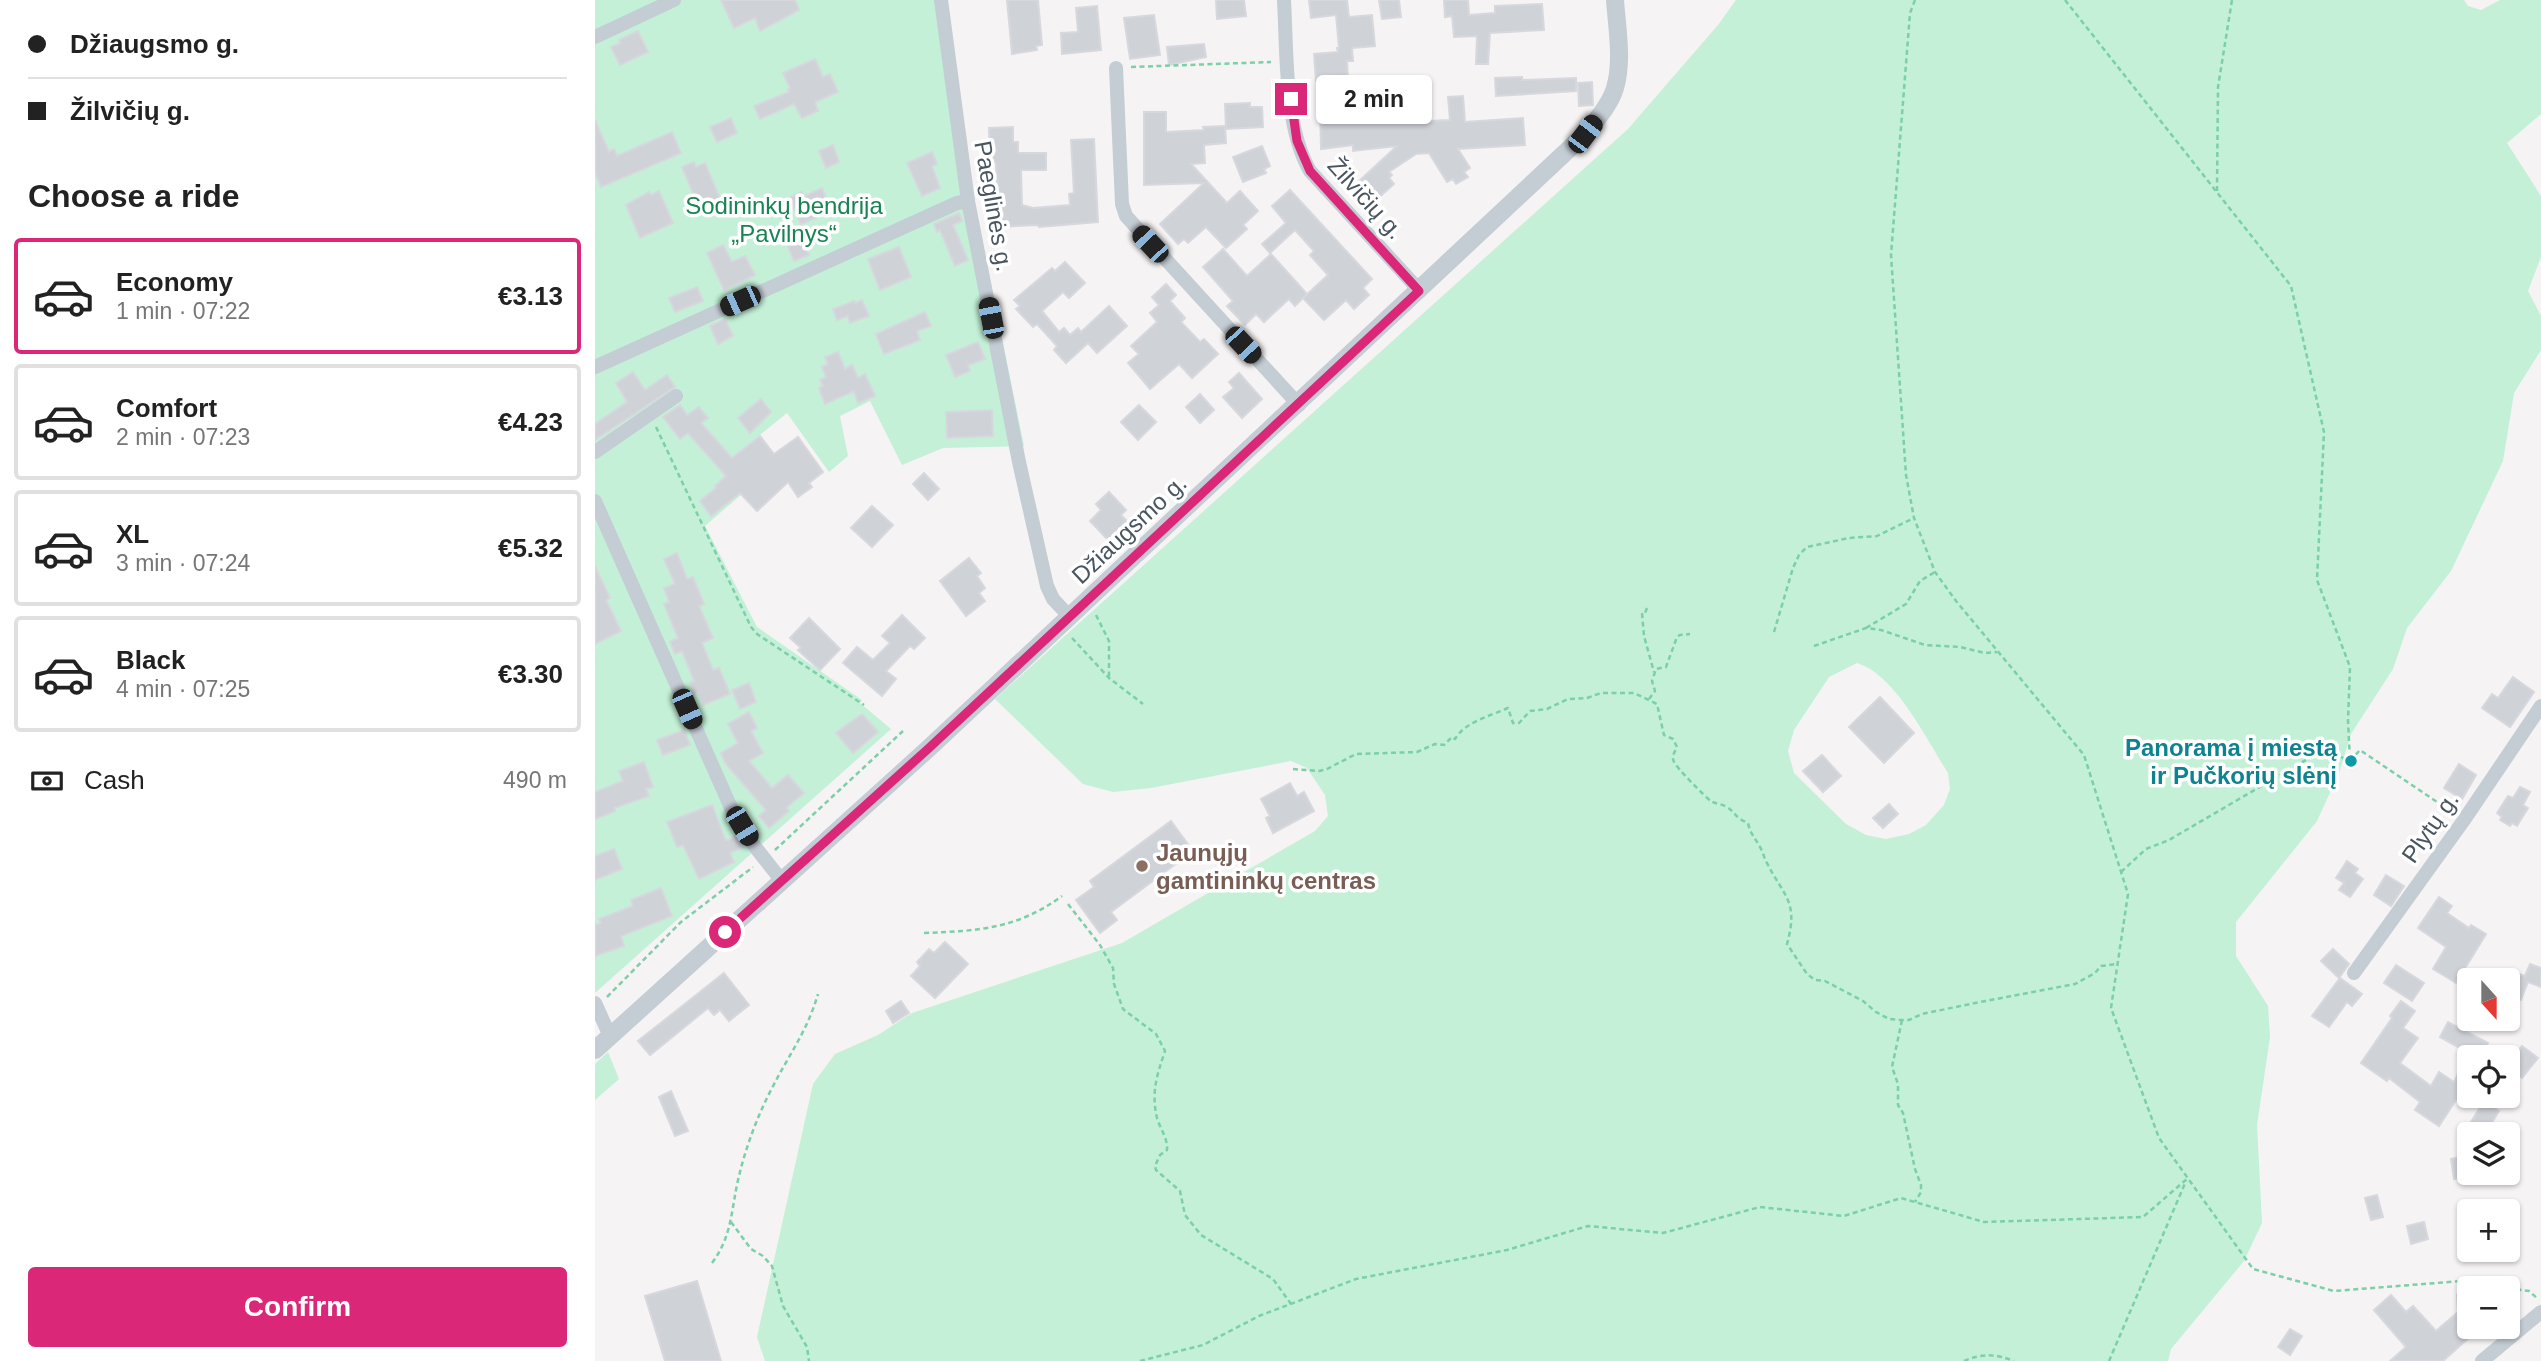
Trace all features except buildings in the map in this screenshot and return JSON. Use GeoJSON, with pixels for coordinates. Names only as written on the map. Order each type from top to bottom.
{"type":"FeatureCollection","features":[{"type":"Feature","properties":{"kind":"street"},"geometry":{"type":"LineString","coordinates":[[595,37],[674,0]]}},
{"type":"Feature","properties":{"kind":"street","name":"Paeglinės g."},"geometry":{"type":"LineString","coordinates":[[941,0],[968,201],[1019,462],[1047,586],[1064,622]]}},
{"type":"Feature","properties":{"kind":"street","name":"Žilvičių g."},"geometry":{"type":"LineString","coordinates":[[1285,0],[1292,118],[1297,141],[1307,165],[1419,291]]}},
{"type":"Feature","properties":{"kind":"street","name":"Džiaugsmo g."},"geometry":{"type":"LineString","coordinates":[[595,1050],[1299,405],[1585,134],[1601,114],[1615,88],[1615,0]]}},
{"type":"Feature","properties":{"kind":"street"},"geometry":{"type":"LineString","coordinates":[[1116,68],[1122,204],[1126,216],[1299,405]]}},
{"type":"Feature","properties":{"kind":"street"},"geometry":{"type":"LineString","coordinates":[[595,367],[957,203],[968,201]]}},
{"type":"Feature","properties":{"kind":"street"},"geometry":{"type":"LineString","coordinates":[[595,452],[676,396]]}},
{"type":"Feature","properties":{"kind":"street"},"geometry":{"type":"LineString","coordinates":[[595,500],[732,810],[752,843],[782,881]]}},
{"type":"Feature","properties":{"kind":"street","name":"Plytų g."},"geometry":{"type":"LineString","coordinates":[[2354,973],[2464,820],[2541,706]]}},
{"type":"Feature","properties":{"kind":"street"},"geometry":{"type":"LineString","coordinates":[[596,1005],[610,1036]]}},
{"type":"Feature","properties":{"kind":"street"},"geometry":{"type":"LineString","coordinates":[[2482,1361],[2541,1312]]}},
{"type":"Feature","properties":{"kind":"path"},"geometry":{"type":"LineString","coordinates":[[1915,0],[1910,13],[1891,255],[1906,475],[1914,518],[1935,572],[2084,755],[2128,894],[2111,1008],[2159,1138],[2253,1269],[2334,1291],[2457,1281]]}},
{"type":"Feature","properties":{"kind":"path"},"geometry":{"type":"LineString","coordinates":[[2065,0],[2291,286],[2324,432],[2317,580],[2350,667],[2350,761]]}},
{"type":"Feature","properties":{"kind":"path"},"geometry":{"type":"LineString","coordinates":[[2217,193],[2218,87],[2232,0]]}},
{"type":"Feature","properties":{"kind":"path"},"geometry":{"type":"LineString","coordinates":[[1116,68],[1288,61]]}},
{"type":"Feature","properties":{"kind":"path"},"geometry":{"type":"LineString","coordinates":[[650,414],[751,627],[757,634],[864,705]]}},
{"type":"Feature","properties":{"kind":"path"},"geometry":{"type":"LineString","coordinates":[[1774,632],[1793,568],[1799,555],[1807,547],[1836,540],[1877,536],[1914,518]]}},
{"type":"Feature","properties":{"kind":"path"},"geometry":{"type":"LineString","coordinates":[[1814,646],[1866,628],[1906,604],[1920,581],[1935,572]]}},
{"type":"Feature","properties":{"kind":"path"},"geometry":{"type":"LineString","coordinates":[[1086,602],[1101,621],[1109,641],[1109,678]]}},
{"type":"Feature","properties":{"kind":"path"},"geometry":{"type":"LineString","coordinates":[[1647,608],[1645,613],[1642,613],[1642,628],[1654,672]]}},
{"type":"Feature","properties":{"kind":"path"},"geometry":{"type":"LineString","coordinates":[[1064,622],[1075,640],[1109,678],[1143,704]]}},
{"type":"Feature","properties":{"kind":"path"},"geometry":{"type":"LineString","coordinates":[[1866,628],[1881,630],[1925,645],[1960,647],[1985,653],[1999,651]]}},
{"type":"Feature","properties":{"kind":"path"},"geometry":{"type":"LineString","coordinates":[[1649,699],[1655,691],[1652,681],[1654,672],[1658,667],[1666,667],[1677,637],[1691,635]]}},
{"type":"Feature","properties":{"kind":"path"},"geometry":{"type":"LineString","coordinates":[[1293,769],[1319,771],[1356,754],[1389,755],[1416,752],[1435,744],[1444,745],[1485,716],[1507,708],[1513,723],[1519,723],[1530,712],[1547,709],[1568,699],[1587,698],[1601,693],[1634,693],[1657,704],[1664,735],[1673,739],[1677,747],[1673,756],[1674,763],[1703,796],[1713,803],[1727,807],[1736,819],[1748,823],[1751,834],[1791,903],[1793,924],[1787,944],[1807,974],[1815,980],[1825,981],[1863,1001],[1889,1019],[1902,1020],[2075,984],[2095,973],[2101,966],[2117,964]]}},
{"type":"Feature","properties":{"kind":"path"},"geometry":{"type":"LineString","coordinates":[[596,1005],[681,922],[765,859],[903,731]]}},
{"type":"Feature","properties":{"kind":"path"},"geometry":{"type":"LineString","coordinates":[[2350,761],[2360,750],[2464,820]]}},
{"type":"Feature","properties":{"kind":"path"},"geometry":{"type":"LineString","coordinates":[[2121,872],[2146,849],[2169,840],[2311,757],[2329,752],[2350,761]]}},
{"type":"Feature","properties":{"kind":"path"},"geometry":{"type":"LineString","coordinates":[[924,933],[1006,926],[1045,909],[1062,896]]}},
{"type":"Feature","properties":{"kind":"path"},"geometry":{"type":"LineString","coordinates":[[1067,904],[1100,945],[1113,968],[1114,984],[1123,1009],[1156,1034],[1165,1051],[1153,1088],[1157,1119],[1168,1144],[1167,1150],[1160,1155],[1156,1170],[1180,1191],[1185,1215],[1201,1235],[1273,1279],[1291,1304]]}},
{"type":"Feature","properties":{"kind":"path"},"geometry":{"type":"LineString","coordinates":[[712,1263],[724,1247],[740,1172],[756,1123],[770,1092],[804,1033],[818,994]]}},
{"type":"Feature","properties":{"kind":"path"},"geometry":{"type":"LineString","coordinates":[[1902,1020],[1892,1066],[1898,1084],[1898,1105],[1903,1113],[1921,1185],[1920,1196],[1915,1202]]}},
{"type":"Feature","properties":{"kind":"path"},"geometry":{"type":"LineString","coordinates":[[1140,1361],[1203,1345],[1259,1317],[1356,1279],[1507,1250],[1588,1226],[1663,1233],[1760,1208],[1844,1216],[1901,1198],[1984,1222],[2143,1217],[2188,1178]]}},
{"type":"Feature","properties":{"kind":"path"},"geometry":{"type":"LineString","coordinates":[[2109,1361],[2188,1178]]}},
{"type":"Feature","properties":{"kind":"path"},"geometry":{"type":"LineString","coordinates":[[731,1222],[751,1249],[763,1256],[772,1266],[783,1306],[807,1347],[809,1361]]}},
{"type":"Feature","properties":{"kind":"path"},"geometry":{"type":"LineString","coordinates":[[2520,1290],[2529,1292],[2541,1302]]}},
{"type":"Feature","properties":{"kind":"path"},"geometry":{"type":"LineString","coordinates":[[1964,1361],[1983,1354],[1998,1355],[2014,1361]]}},
{"type":"Feature","properties":{"kind":"green space","name":"Sodininkų bendrija „Pavilnys“"},"geometry":{"type":"Polygon","coordinates":[[[595,0],[945,0],[971,186],[1024,446],[943,448],[902,465],[870,401],[840,416],[848,456],[829,472],[787,413],[720,467],[743,493],[705,526],[757,627],[862,700],[860,703],[891,729],[595,993],[595,0]]]}},
{"type":"Feature","properties":{"kind":"green space"},"geometry":{"type":"Polygon","coordinates":[[[1736,0],[2464,0],[2468,6],[2481,10],[2500,0],[2541,0],[2541,114],[2507,143],[2541,196],[2541,257],[2528,291],[2541,316],[2541,350],[2514,393],[2503,461],[2451,571],[2407,628],[2393,669],[2351,734],[2339,773],[2317,821],[2236,922],[2236,956],[2268,1006],[2270,1037],[2257,1125],[2262,1223],[2244,1261],[2171,1349],[2168,1361],[765,1361],[757,1337],[813,1084],[835,1054],[878,1035],[912,1013],[1122,943],[1315,831],[1328,816],[1325,795],[1307,768],[1291,761],[1151,788],[1113,792],[1083,784],[995,699],[1628,129],[1718,25],[1736,0]],[[1857,663],[1829,677],[1794,730],[1788,751],[1794,773],[1846,824],[1866,835],[1886,839],[1909,834],[1926,825],[1944,805],[1950,789],[1948,773],[1909,710],[1884,680],[1857,663]]]}},
{"type":"Feature","properties":{"kind":"green space"},"geometry":{"type":"Polygon","coordinates":[[[608,1052],[619,1079],[595,1100],[595,1064],[608,1052]]]}},
{"type":"Feature","properties":{"kind":"place","name":"Panorama į miestą ir Pučkorių slėnį"},"geometry":{"type":"Point","coordinates":[2351,761]}},
{"type":"Feature","properties":{"kind":"place","name":"Jaunųjų gamtininkų centras"},"geometry":{"type":"Point","coordinates":[1142,866]}},
{"type":"Feature","properties":{"kind":"route"},"geometry":{"type":"LineString","coordinates":[[725,932],[929,748],[1419,291],[1310,171],[1297,141],[1291,99]]}}]}
